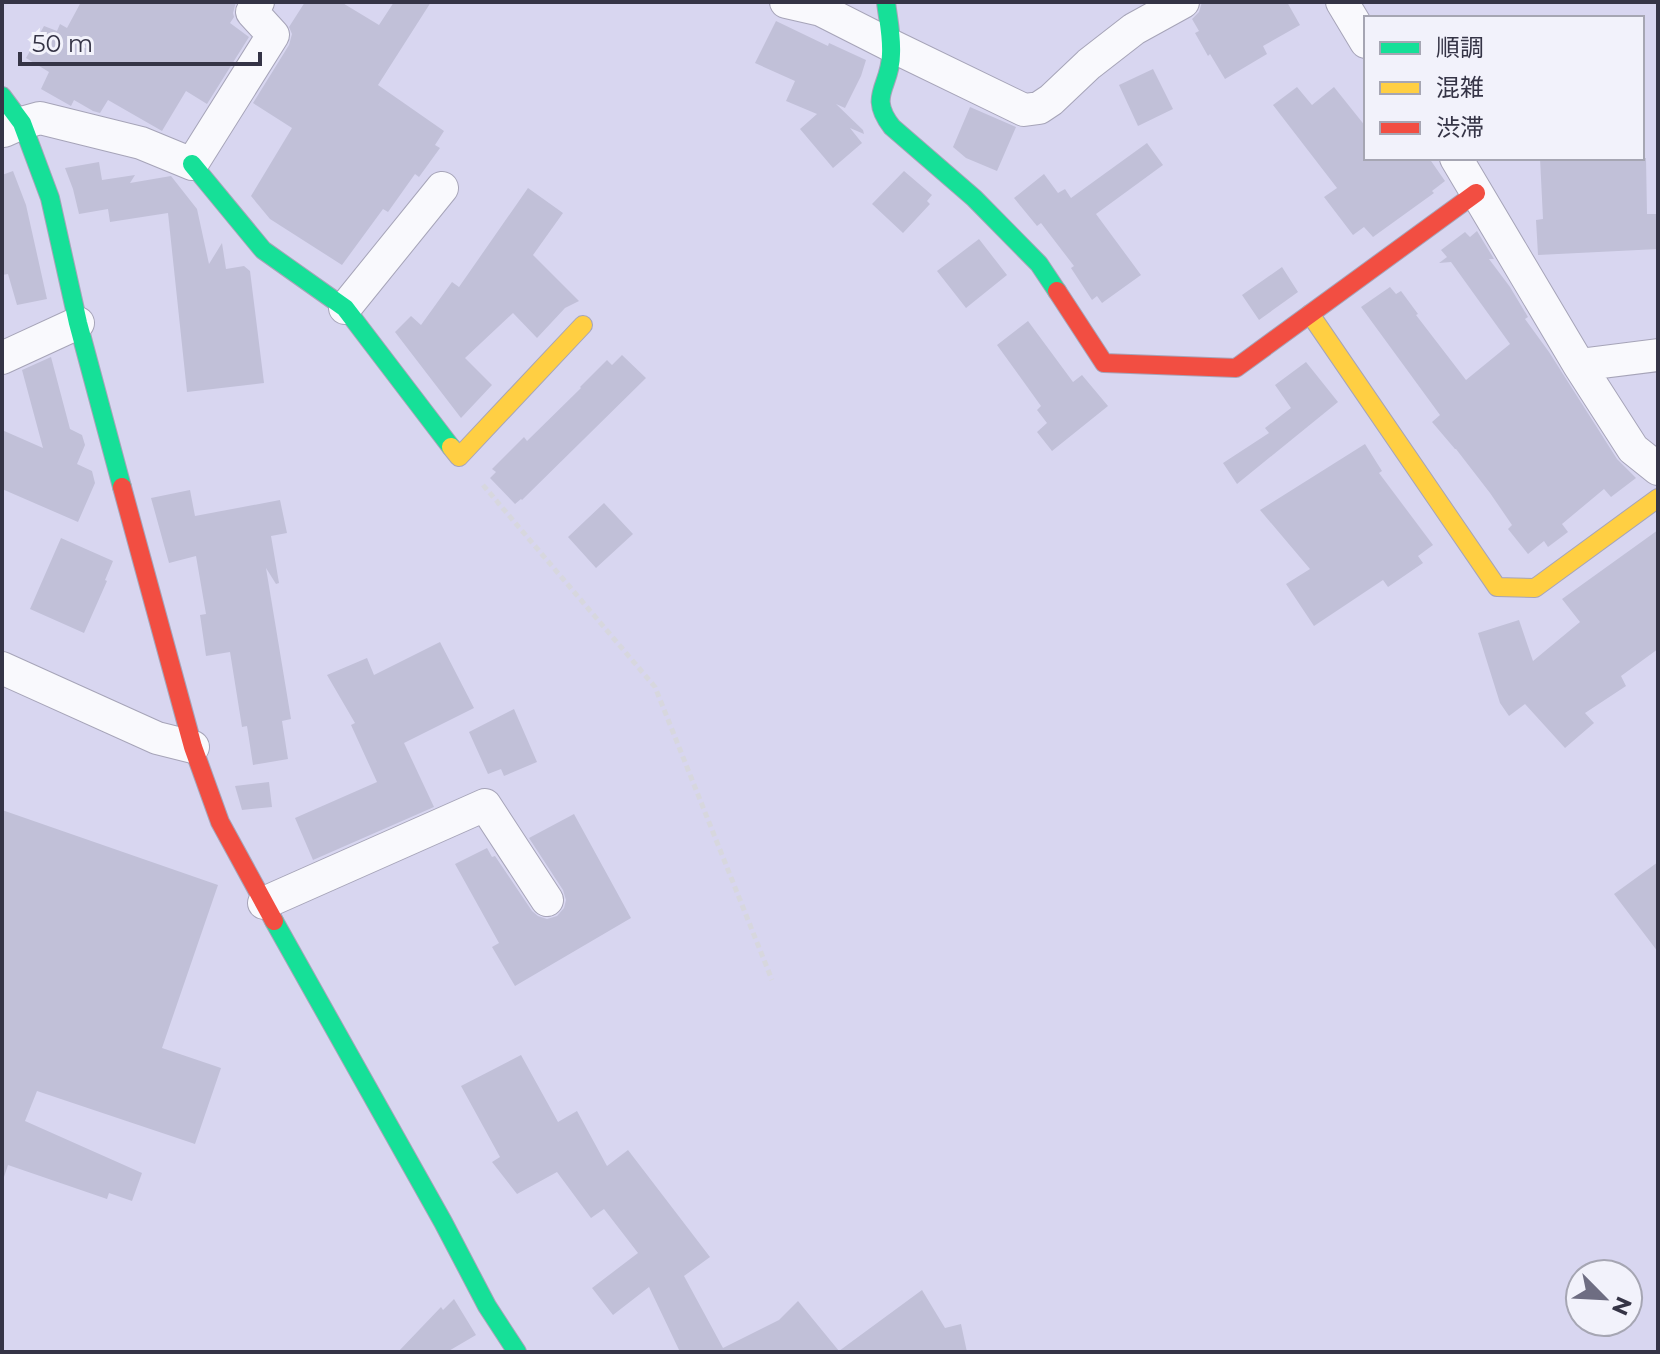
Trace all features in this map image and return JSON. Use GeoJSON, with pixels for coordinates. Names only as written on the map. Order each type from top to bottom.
{"type":"FeatureCollection","features":[{"type":"Feature","properties":{"kind":"street"},"geometry":{"type":"LineString","coordinates":[[192,164],[273,35],[252,12],[258,2]]}},
{"type":"Feature","properties":{"kind":"street"},"geometry":{"type":"LineString","coordinates":[[786,2],[821,10],[1024,110],[1039,108],[1051,100],[1089,64],[1134,29],[1183,2]]}},
{"type":"Feature","properties":{"kind":"street"},"geometry":{"type":"LineString","coordinates":[[886,2],[892,46],[891,64],[879,100],[882,116],[974,198],[1039,264],[1104,363],[1236,368],[1476,193]]}},
{"type":"Feature","properties":{"kind":"street"},"geometry":{"type":"LineString","coordinates":[[1342,2],[1364,39]]}},
{"type":"Feature","properties":{"kind":"street"},"geometry":{"type":"LineString","coordinates":[[2,96],[12,128],[50,198],[78,323],[193,747],[220,822],[487,1306],[517,1352]]}},
{"type":"Feature","properties":{"kind":"street"},"geometry":{"type":"LineString","coordinates":[[12,128],[40,118],[141,143],[192,164],[263,250],[345,308],[459,457],[583,325]]}},
{"type":"Feature","properties":{"kind":"street"},"geometry":{"type":"LineString","coordinates":[[1457,160],[1579,365],[1633,449],[1653,460]]}},
{"type":"Feature","properties":{"kind":"street"},"geometry":{"type":"LineString","coordinates":[[345,308],[442,188]]}},
{"type":"Feature","properties":{"kind":"street"},"geometry":{"type":"LineString","coordinates":[[1310,314],[1497,587],[1535,588],[1658,498]]}},
{"type":"Feature","properties":{"kind":"street"},"geometry":{"type":"LineString","coordinates":[[2,358],[78,323]]}},
{"type":"Feature","properties":{"kind":"street"},"geometry":{"type":"LineString","coordinates":[[1579,365],[1658,355]]}},
{"type":"Feature","properties":{"kind":"street"},"geometry":{"type":"LineString","coordinates":[[2,668],[157,738],[193,747]]}},
{"type":"Feature","properties":{"kind":"street"},"geometry":{"type":"LineString","coordinates":[[264,903],[485,805],[547,900]]}},
{"type":"Feature","properties":{"kind":"path"},"geometry":{"type":"LineString","coordinates":[[459,457],[655,687],[772,980]]}},
{"type":"Feature","properties":{"kind":"building"},"geometry":{"type":"Polygon","coordinates":[[[81,2],[236,2],[230,23],[249,37],[207,104],[186,91],[162,131],[108,100],[100,113],[74,100],[71,106],[41,89],[49,72],[26,58],[44,26],[57,31],[60,24],[67,28],[81,2]]]}},
{"type":"Feature","properties":{"kind":"building"},"geometry":{"type":"Polygon","coordinates":[[[305,2],[341,2],[379,25],[394,2],[431,2],[378,85],[444,131],[435,145],[440,148],[419,177],[415,174],[388,212],[383,209],[342,265],[270,219],[251,196],[292,128],[253,103],[289,45],[292,34],[289,27],[305,2]]]}},
{"type":"Feature","properties":{"kind":"building"},"geometry":{"type":"Polygon","coordinates":[[[1202,2],[1287,2],[1300,25],[1263,46],[1267,54],[1225,79],[1195,33],[1199,31],[1192,19],[1199,12],[1202,2]]]}},
{"type":"Feature","properties":{"kind":"building"},"geometry":{"type":"Polygon","coordinates":[[[776,21],[866,60],[845,108],[836,104],[863,130],[864,134],[850,128],[862,143],[833,168],[800,129],[817,114],[786,101],[795,81],[755,63],[776,21]]]}},
{"type":"Feature","properties":{"kind":"building"},"geometry":{"type":"Polygon","coordinates":[[[1153,69],[1173,109],[1138,126],[1119,85],[1153,69]]]}},
{"type":"Feature","properties":{"kind":"building"},"geometry":{"type":"Polygon","coordinates":[[[1297,87],[1312,105],[1334,87],[1364,124],[1364,160],[1430,160],[1445,181],[1432,191],[1434,193],[1373,237],[1364,227],[1353,235],[1324,197],[1337,188],[1273,105],[1297,87]]]}},
{"type":"Feature","properties":{"kind":"building"},"geometry":{"type":"Polygon","coordinates":[[[970,107],[1016,127],[997,171],[966,158],[953,147],[970,107]]]}},
{"type":"Feature","properties":{"kind":"building"},"geometry":{"type":"Polygon","coordinates":[[[1147,143],[1163,165],[1096,214],[1141,275],[1102,303],[1097,296],[1092,300],[1071,268],[1074,266],[1041,223],[1037,226],[1014,198],[1044,174],[1058,193],[1065,189],[1071,198],[1147,143]]]}},
{"type":"Feature","properties":{"kind":"building"},"geometry":{"type":"Polygon","coordinates":[[[1646,158],[1647,214],[1658,214],[1658,249],[1538,255],[1536,220],[1543,219],[1540,160],[1646,158]]]}},
{"type":"Feature","properties":{"kind":"building"},"geometry":{"type":"Polygon","coordinates":[[[99,162],[102,180],[135,175],[130,183],[171,176],[197,209],[209,264],[222,243],[226,269],[244,266],[250,271],[264,383],[187,392],[168,213],[110,222],[108,209],[79,214],[65,168],[99,162]]]}},
{"type":"Feature","properties":{"kind":"building"},"geometry":{"type":"Polygon","coordinates":[[[13,171],[26,205],[47,299],[17,305],[8,274],[2,275],[2,175],[13,171]]]}},
{"type":"Feature","properties":{"kind":"building"},"geometry":{"type":"Polygon","coordinates":[[[904,171],[932,195],[927,201],[930,204],[903,233],[872,204],[904,171]]]}},
{"type":"Feature","properties":{"kind":"building"},"geometry":{"type":"Polygon","coordinates":[[[528,188],[563,213],[533,255],[579,301],[565,308],[537,338],[513,313],[465,358],[492,385],[461,418],[395,332],[411,316],[421,325],[452,282],[459,287],[528,188]]]}},
{"type":"Feature","properties":{"kind":"building"},"geometry":{"type":"Polygon","coordinates":[[[1477,231],[1494,259],[1489,259],[1528,317],[1525,319],[1617,459],[1636,478],[1611,497],[1604,489],[1562,524],[1568,532],[1548,547],[1544,541],[1528,554],[1508,529],[1512,525],[1490,493],[1432,422],[1440,415],[1361,307],[1390,287],[1396,294],[1401,291],[1466,380],[1510,344],[1451,262],[1439,263],[1447,257],[1441,250],[1465,232],[1470,237],[1477,231]]]}},
{"type":"Feature","properties":{"kind":"building"},"geometry":{"type":"Polygon","coordinates":[[[979,239],[1007,275],[966,308],[937,271],[979,239]]]}},
{"type":"Feature","properties":{"kind":"building"},"geometry":{"type":"Polygon","coordinates":[[[1282,267],[1298,292],[1259,320],[1242,295],[1282,267]]]}},
{"type":"Feature","properties":{"kind":"building"},"geometry":{"type":"Polygon","coordinates":[[[1028,321],[1073,382],[1082,375],[1108,406],[1052,451],[1037,432],[1047,423],[1037,410],[1041,406],[997,345],[1028,321]]]}},
{"type":"Feature","properties":{"kind":"building"},"geometry":{"type":"Polygon","coordinates":[[[622,355],[646,378],[515,504],[490,478],[496,472],[492,469],[524,437],[527,441],[607,360],[612,365],[622,355]]]}},
{"type":"Feature","properties":{"kind":"building"},"geometry":{"type":"Polygon","coordinates":[[[51,357],[70,429],[82,435],[85,445],[77,464],[92,471],[95,483],[78,522],[2,489],[2,430],[43,448],[22,370],[51,357]]]}},
{"type":"Feature","properties":{"kind":"building"},"geometry":{"type":"Polygon","coordinates":[[[1306,362],[1338,402],[1237,484],[1223,463],[1269,433],[1265,428],[1291,408],[1275,385],[1306,362]]]}},
{"type":"Feature","properties":{"kind":"building"},"geometry":{"type":"Polygon","coordinates":[[[1365,444],[1382,471],[1379,473],[1433,545],[1418,556],[1423,563],[1388,587],[1383,580],[1314,626],[1286,584],[1310,569],[1260,510],[1365,444]]]}},
{"type":"Feature","properties":{"kind":"building"},"geometry":{"type":"Polygon","coordinates":[[[190,490],[195,516],[280,500],[287,533],[271,536],[279,583],[276,584],[266,568],[291,719],[282,721],[288,759],[253,765],[247,726],[242,727],[230,652],[206,656],[200,615],[206,614],[196,556],[169,563],[151,498],[190,490]]]}},
{"type":"Feature","properties":{"kind":"building"},"geometry":{"type":"Polygon","coordinates":[[[604,503],[633,534],[596,568],[568,537],[604,503]]]}},
{"type":"Feature","properties":{"kind":"building"},"geometry":{"type":"Polygon","coordinates":[[[1658,530],[1658,649],[1621,676],[1626,686],[1585,713],[1594,723],[1565,748],[1525,704],[1509,716],[1500,703],[1478,633],[1519,620],[1533,661],[1580,622],[1562,599],[1658,530]]]}},
{"type":"Feature","properties":{"kind":"building"},"geometry":{"type":"Polygon","coordinates":[[[61,538],[113,561],[84,633],[30,609],[61,538]]]}},
{"type":"Feature","properties":{"kind":"building"},"geometry":{"type":"Polygon","coordinates":[[[440,642],[474,708],[404,743],[434,807],[313,860],[295,818],[377,782],[351,725],[355,723],[327,675],[367,658],[374,675],[440,642]]]}},
{"type":"Feature","properties":{"kind":"building"},"geometry":{"type":"Polygon","coordinates":[[[514,709],[537,762],[504,776],[501,769],[488,774],[469,732],[514,709]]]}},
{"type":"Feature","properties":{"kind":"building"},"geometry":{"type":"Polygon","coordinates":[[[269,782],[272,807],[242,810],[235,786],[269,782]]]}},
{"type":"Feature","properties":{"kind":"building"},"geometry":{"type":"Polygon","coordinates":[[[2,810],[218,885],[162,1048],[221,1068],[195,1144],[37,1091],[25,1121],[142,1173],[132,1201],[109,1193],[107,1199],[8,1165],[2,1176],[2,810]]]}},
{"type":"Feature","properties":{"kind":"building"},"geometry":{"type":"Polygon","coordinates":[[[574,814],[631,918],[515,986],[492,947],[499,943],[455,864],[487,848],[532,911],[547,919],[557,916],[566,900],[563,890],[529,838],[574,814]]]}},
{"type":"Feature","properties":{"kind":"building"},"geometry":{"type":"Polygon","coordinates":[[[1658,862],[1658,952],[1614,894],[1658,862]]]}},
{"type":"Feature","properties":{"kind":"building"},"geometry":{"type":"Polygon","coordinates":[[[521,1055],[558,1122],[577,1111],[607,1166],[628,1150],[710,1257],[684,1276],[723,1348],[779,1320],[798,1301],[839,1351],[922,1290],[945,1328],[961,1324],[967,1352],[680,1352],[649,1287],[613,1315],[592,1288],[638,1253],[604,1209],[591,1218],[557,1172],[517,1194],[492,1162],[500,1157],[461,1086],[521,1055]]]}},
{"type":"Feature","properties":{"kind":"building"},"geometry":{"type":"Polygon","coordinates":[[[454,1299],[476,1335],[447,1352],[398,1352],[441,1307],[443,1310],[454,1299]]]}},
{"type":"Feature","properties":{"kind":"traffic: fast"},"geometry":{"type":"LineString","coordinates":[[886,2],[891,47],[890,65],[881,99],[885,116],[892,127],[974,198],[1039,264],[1057,291]]}},
{"type":"Feature","properties":{"kind":"traffic: fast"},"geometry":{"type":"LineString","coordinates":[[2,96],[22,123],[50,198],[78,323],[122,487]]}},
{"type":"Feature","properties":{"kind":"traffic: fast"},"geometry":{"type":"LineString","coordinates":[[192,164],[263,250],[345,308],[451,447]]}},
{"type":"Feature","properties":{"kind":"traffic: fast"},"geometry":{"type":"LineString","coordinates":[[274,921],[487,1306],[517,1352]]}},
{"type":"Feature","properties":{"kind":"traffic: slow"},"geometry":{"type":"LineString","coordinates":[[1310,314],[1497,587],[1535,588],[1658,498]]}},
{"type":"Feature","properties":{"kind":"traffic: slow"},"geometry":{"type":"LineString","coordinates":[[451,447],[459,457],[583,325]]}},
{"type":"Feature","properties":{"kind":"traffic: jam"},"geometry":{"type":"LineString","coordinates":[[1057,291],[1104,363],[1236,368],[1476,193]]}},
{"type":"Feature","properties":{"kind":"traffic: jam"},"geometry":{"type":"LineString","coordinates":[[122,487],[193,747],[220,822],[274,921]]}}]}
